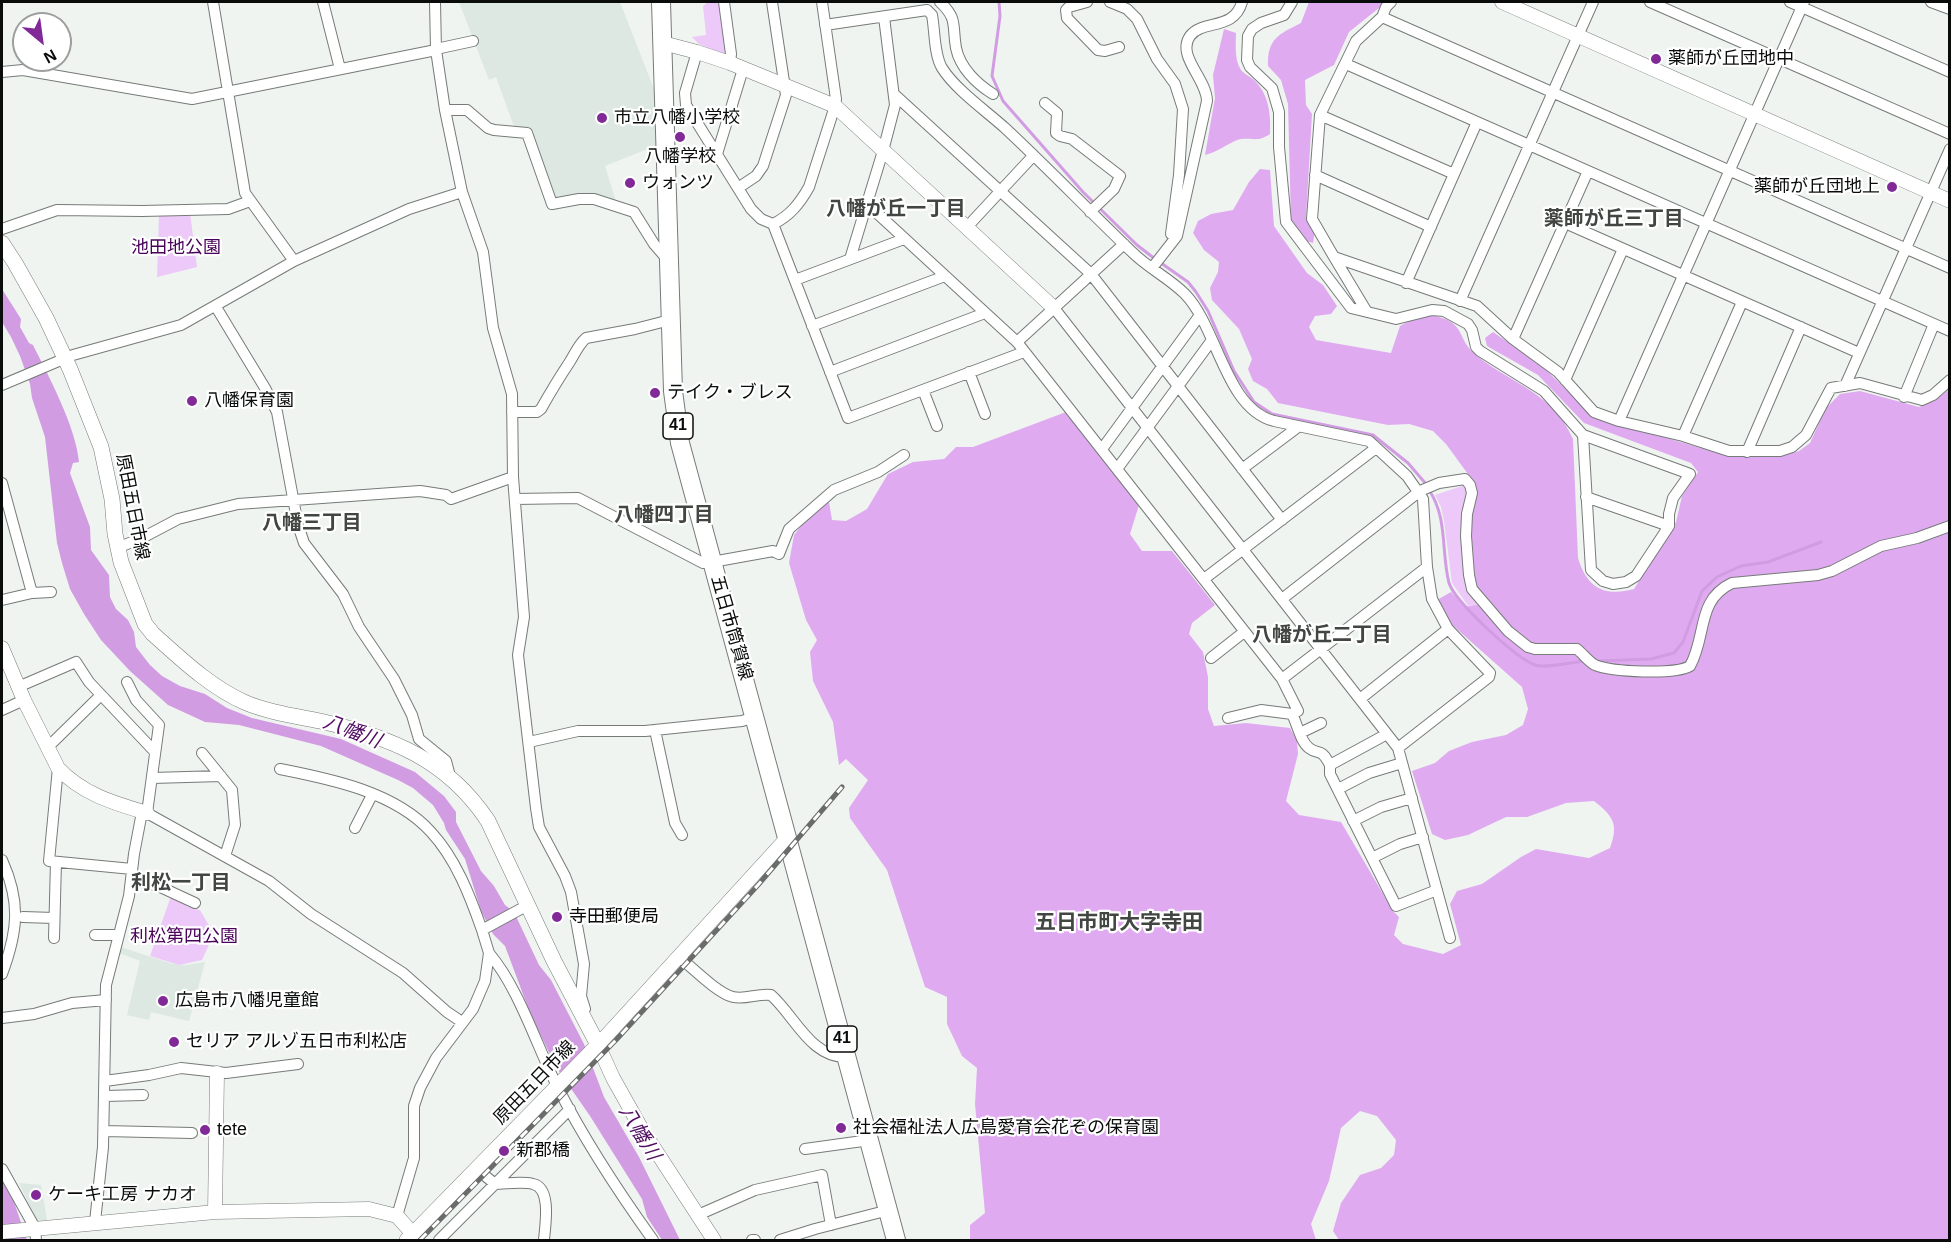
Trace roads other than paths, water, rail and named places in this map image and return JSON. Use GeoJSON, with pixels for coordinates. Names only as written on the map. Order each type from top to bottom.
{"type":"FeatureCollection","features":[{"type":"Feature","properties":{"kind":"main road","name":"五日市筒賀線"},"geometry":{"type":"LineString","coordinates":[[661,2],[667,259],[673,391],[680,443],[897,1240]]}},
{"type":"Feature","properties":{"kind":"main road","name":"原田五日市線"},"geometry":{"type":"LineString","coordinates":[[2,243],[41,309],[101,447],[112,499],[117,548],[130,589],[145,624],[168,648],[214,684],[244,702],[366,732],[422,756],[450,776],[476,802],[488,821],[526,906],[595,1044],[560,1086],[410,1237]]}},
{"type":"Feature","properties":{"kind":"street"},"geometry":{"type":"LineString","coordinates":[[213,2],[245,193],[294,261]]}},
{"type":"Feature","properties":{"kind":"street"},"geometry":{"type":"LineString","coordinates":[[323,2],[340,69]]}},
{"type":"Feature","properties":{"kind":"street"},"geometry":{"type":"LineString","coordinates":[[435,2],[436,49],[445,110],[462,192],[483,252],[493,328],[510,388],[513,477],[524,617],[518,655],[539,827],[571,892],[584,964],[582,1004],[595,1027],[595,1044],[641,1128],[714,1240]]}},
{"type":"Feature","properties":{"kind":"street"},"geometry":{"type":"LineString","coordinates":[[724,2],[731,54],[730,63]]}},
{"type":"Feature","properties":{"kind":"street"},"geometry":{"type":"LineString","coordinates":[[738,188],[751,181],[763,166],[786,95],[772,2]]}},
{"type":"Feature","properties":{"kind":"street"},"geometry":{"type":"LineString","coordinates":[[773,224],[788,215],[809,187],[835,106],[836,99],[822,2]]}},
{"type":"Feature","properties":{"kind":"street"},"geometry":{"type":"LineString","coordinates":[[940,2],[951,12],[959,58],[977,82],[993,94]]}},
{"type":"Feature","properties":{"kind":"street"},"geometry":{"type":"LineString","coordinates":[[1087,2],[1069,7],[1066,10],[1067,18],[1098,50],[1105,51],[1119,47]]}},
{"type":"Feature","properties":{"kind":"street"},"geometry":{"type":"LineString","coordinates":[[1110,2],[1127,9],[1137,19],[1157,59],[1175,84],[1183,110],[1179,175],[1170,244]]}},
{"type":"Feature","properties":{"kind":"street"},"geometry":{"type":"LineString","coordinates":[[1156,263],[1177,236],[1207,101],[1205,87],[1187,56],[1187,43],[1194,32],[1231,18],[1242,2]]}},
{"type":"Feature","properties":{"kind":"street"},"geometry":{"type":"LineString","coordinates":[[1292,2],[1284,15],[1261,23],[1252,29],[1248,36],[1247,60],[1250,67],[1272,88],[1279,112],[1279,147],[1286,222],[1351,308],[1396,319],[1439,310],[1456,316],[1470,327],[1475,344],[1480,351],[1544,391],[1583,435],[1690,474],[1672,498],[1668,514],[1669,526],[1636,576],[1619,584],[1608,583],[1591,570],[1583,435]]}},
{"type":"Feature","properties":{"kind":"street"},"geometry":{"type":"LineString","coordinates":[[1367,312],[1312,219],[1315,175],[1320,115],[1359,37],[1382,17],[1386,7],[1392,2]]}},
{"type":"Feature","properties":{"kind":"street"},"geometry":{"type":"LineString","coordinates":[[1502,2],[1950,201]]}},
{"type":"Feature","properties":{"kind":"street"},"geometry":{"type":"LineString","coordinates":[[1460,301],[1593,2]]}},
{"type":"Feature","properties":{"kind":"street"},"geometry":{"type":"LineString","coordinates":[[1790,2],[1803,4],[1950,72]]}},
{"type":"Feature","properties":{"kind":"street"},"geometry":{"type":"LineString","coordinates":[[1931,2],[1946,6]]}},
{"type":"Feature","properties":{"kind":"street"},"geometry":{"type":"LineString","coordinates":[[1657,3],[1950,134]]}},
{"type":"Feature","properties":{"kind":"street"},"geometry":{"type":"LineString","coordinates":[[1619,421],[1803,4]]}},
{"type":"Feature","properties":{"kind":"street"},"geometry":{"type":"LineString","coordinates":[[825,25],[927,10],[932,15],[939,62],[942,68],[1033,156],[1094,207],[1124,244],[1156,263],[1186,295],[1200,315],[1239,393],[1251,408],[1265,419],[1369,441],[1420,491],[1423,499],[1429,590],[1432,599],[1448,629],[1490,673],[1489,677],[1398,748]]}},
{"type":"Feature","properties":{"kind":"street"},"geometry":{"type":"LineString","coordinates":[[850,259],[895,105],[884,17]]}},
{"type":"Feature","properties":{"kind":"street"},"geometry":{"type":"LineString","coordinates":[[1382,17],[1950,268]]}},
{"type":"Feature","properties":{"kind":"street"},"geometry":{"type":"LineString","coordinates":[[2,72],[23,70],[182,99],[202,98],[473,41]]}},
{"type":"Feature","properties":{"kind":"street"},"geometry":{"type":"LineString","coordinates":[[663,43],[730,63],[835,106],[1054,308],[1398,748],[1450,938]]}},
{"type":"Feature","properties":{"kind":"street"},"geometry":{"type":"LineString","coordinates":[[697,52],[685,99],[690,112],[756,214],[773,224],[848,418],[1024,352]]}},
{"type":"Feature","properties":{"kind":"street"},"geometry":{"type":"LineString","coordinates":[[1346,64],[1950,331]]}},
{"type":"Feature","properties":{"kind":"street"},"geometry":{"type":"LineString","coordinates":[[717,154],[744,69]]}},
{"type":"Feature","properties":{"kind":"street"},"geometry":{"type":"LineString","coordinates":[[894,94],[1091,274],[1282,520]]}},
{"type":"Feature","properties":{"kind":"street"},"geometry":{"type":"LineString","coordinates":[[1046,103],[1057,113],[1056,133],[1078,142],[1120,176],[1114,189],[1094,207]]}},
{"type":"Feature","properties":{"kind":"street"},"geometry":{"type":"LineString","coordinates":[[445,110],[467,110],[494,130],[527,133],[552,204],[594,199],[634,212],[654,244],[667,259]]}},
{"type":"Feature","properties":{"kind":"street"},"geometry":{"type":"LineString","coordinates":[[1320,115],[1454,174]]}},
{"type":"Feature","properties":{"kind":"street"},"geometry":{"type":"LineString","coordinates":[[1406,283],[1477,122]]}},
{"type":"Feature","properties":{"kind":"street"},"geometry":{"type":"LineString","coordinates":[[1845,386],[1950,149]]}},
{"type":"Feature","properties":{"kind":"street"},"geometry":{"type":"LineString","coordinates":[[967,227],[1033,156]]}},
{"type":"Feature","properties":{"kind":"street"},"geometry":{"type":"LineString","coordinates":[[1513,339],[1588,171]]}},
{"type":"Feature","properties":{"kind":"street"},"geometry":{"type":"LineString","coordinates":[[1315,175],[1431,227]]}},
{"type":"Feature","properties":{"kind":"street"},"geometry":{"type":"LineString","coordinates":[[4,384],[62,359],[181,325],[294,261],[410,209],[462,192]]}},
{"type":"Feature","properties":{"kind":"street"},"geometry":{"type":"LineString","coordinates":[[2,229],[57,210],[228,209],[250,201]]}},
{"type":"Feature","properties":{"kind":"street"},"geometry":{"type":"LineString","coordinates":[[866,203],[1017,342],[1282,679],[1298,711],[1292,714],[1261,710],[1228,718]]}},
{"type":"Feature","properties":{"kind":"street"},"geometry":{"type":"LineString","coordinates":[[1565,223],[1859,353]]}},
{"type":"Feature","properties":{"kind":"street"},"geometry":{"type":"LineString","coordinates":[[795,280],[904,239]]}},
{"type":"Feature","properties":{"kind":"street"},"geometry":{"type":"LineString","coordinates":[[1017,342],[1124,244]]}},
{"type":"Feature","properties":{"kind":"street"},"geometry":{"type":"LineString","coordinates":[[1565,380],[1623,249]]}},
{"type":"Feature","properties":{"kind":"street"},"geometry":{"type":"LineString","coordinates":[[1334,257],[1477,306],[1513,339],[1558,372],[1594,412],[1730,451],[1780,452],[1798,443],[1806,435],[1831,388],[1860,383],[1915,400],[1928,399],[1950,380]]}},
{"type":"Feature","properties":{"kind":"street"},"geometry":{"type":"LineString","coordinates":[[812,326],[945,276]]}},
{"type":"Feature","properties":{"kind":"street"},"geometry":{"type":"LineString","coordinates":[[1683,436],[1742,302]]}},
{"type":"Feature","properties":{"kind":"street"},"geometry":{"type":"LineString","coordinates":[[216,307],[277,412],[293,501],[304,543],[342,594],[359,627],[394,679],[412,715],[419,739],[446,761],[450,776]]}},
{"type":"Feature","properties":{"kind":"street"},"geometry":{"type":"LineString","coordinates":[[830,372],[985,313]]}},
{"type":"Feature","properties":{"kind":"street"},"geometry":{"type":"LineString","coordinates":[[1102,449],[1200,315]]}},
{"type":"Feature","properties":{"kind":"street"},"geometry":{"type":"LineString","coordinates":[[512,412],[537,412],[541,409],[559,376],[586,338],[670,320]]}},
{"type":"Feature","properties":{"kind":"street"},"geometry":{"type":"LineString","coordinates":[[1904,397],[1934,324]]}},
{"type":"Feature","properties":{"kind":"street"},"geometry":{"type":"LineString","coordinates":[[1747,452],[1801,327]]}},
{"type":"Feature","properties":{"kind":"street"},"geometry":{"type":"LineString","coordinates":[[1117,469],[1212,340]]}},
{"type":"Feature","properties":{"kind":"street"},"geometry":{"type":"LineString","coordinates":[[969,372],[985,414]]}},
{"type":"Feature","properties":{"kind":"street"},"geometry":{"type":"LineString","coordinates":[[923,390],[937,426]]}},
{"type":"Feature","properties":{"kind":"street"},"geometry":{"type":"LineString","coordinates":[[1242,470],[1298,427]]}},
{"type":"Feature","properties":{"kind":"street"},"geometry":{"type":"LineString","coordinates":[[1204,579],[1376,448]]}},
{"type":"Feature","properties":{"kind":"street"},"geometry":{"type":"LineString","coordinates":[[515,499],[578,498],[703,563],[712,562],[773,551],[779,554],[789,529],[834,490],[878,472],[904,455]]}},
{"type":"Feature","properties":{"kind":"street"},"geometry":{"type":"LineString","coordinates":[[117,548],[183,517],[238,504],[420,491],[446,495],[451,499],[513,477]]}},
{"type":"Feature","properties":{"kind":"street"},"geometry":{"type":"LineString","coordinates":[[1282,599],[1420,491],[1439,483],[1465,479],[1472,492],[1467,513],[1466,536],[1472,589],[1508,631],[1528,647],[1535,649],[1577,649],[1594,665],[1662,673],[1690,666],[1706,612],[1713,597],[1732,583],[1818,575],[1832,571],[1881,546],[1917,538],[1950,526]]}},
{"type":"Feature","properties":{"kind":"street"},"geometry":{"type":"LineString","coordinates":[[2,483],[32,593]]}},
{"type":"Feature","properties":{"kind":"street"},"geometry":{"type":"LineString","coordinates":[[1586,497],[1669,526]]}},
{"type":"Feature","properties":{"kind":"street"},"geometry":{"type":"LineString","coordinates":[[1282,679],[1427,567]]}},
{"type":"Feature","properties":{"kind":"street"},"geometry":{"type":"LineString","coordinates":[[2,600],[32,593],[51,592]]}},
{"type":"Feature","properties":{"kind":"street"},"geometry":{"type":"LineString","coordinates":[[1360,699],[1448,629]]}},
{"type":"Feature","properties":{"kind":"street"},"geometry":{"type":"LineString","coordinates":[[1211,658],[1245,632]]}},
{"type":"Feature","properties":{"kind":"street"},"geometry":{"type":"LineString","coordinates":[[2,648],[21,694],[58,768],[87,792],[145,813],[269,881],[311,914],[403,973],[447,1012],[462,1022]]}},
{"type":"Feature","properties":{"kind":"street"},"geometry":{"type":"LineString","coordinates":[[2,710],[21,694],[76,662],[101,695],[155,752]]}},
{"type":"Feature","properties":{"kind":"street"},"geometry":{"type":"LineString","coordinates":[[95,1222],[104,1131],[106,985],[145,813],[159,724],[136,700],[127,682]]}},
{"type":"Feature","properties":{"kind":"street"},"geometry":{"type":"LineString","coordinates":[[47,748],[101,695]]}},
{"type":"Feature","properties":{"kind":"street"},"geometry":{"type":"LineString","coordinates":[[1292,714],[1308,747],[1322,753],[1330,765],[1330,774],[1396,906],[1437,890]]}},
{"type":"Feature","properties":{"kind":"street"},"geometry":{"type":"LineString","coordinates":[[529,742],[578,731],[655,730],[742,721],[755,717]]}},
{"type":"Feature","properties":{"kind":"street"},"geometry":{"type":"LineString","coordinates":[[1300,733],[1321,723]]}},
{"type":"Feature","properties":{"kind":"street"},"geometry":{"type":"LineString","coordinates":[[655,730],[675,823],[682,835]]}},
{"type":"Feature","properties":{"kind":"street"},"geometry":{"type":"LineString","coordinates":[[1330,765],[1387,734]]}},
{"type":"Feature","properties":{"kind":"street"},"geometry":{"type":"LineString","coordinates":[[202,753],[232,790],[235,825],[225,856]]}},
{"type":"Feature","properties":{"kind":"street"},"geometry":{"type":"LineString","coordinates":[[1338,789],[1369,773],[1402,763]]}},
{"type":"Feature","properties":{"kind":"street"},"geometry":{"type":"LineString","coordinates":[[58,768],[50,861],[131,874],[195,903]]}},
{"type":"Feature","properties":{"kind":"street"},"geometry":{"type":"LineString","coordinates":[[280,769],[328,780],[372,795],[412,815],[437,839],[460,879],[483,930],[489,953],[521,1008],[570,1109],[631,1210],[653,1240]]}},
{"type":"Feature","properties":{"kind":"street"},"geometry":{"type":"LineString","coordinates":[[152,778],[221,776]]}},
{"type":"Feature","properties":{"kind":"street"},"geometry":{"type":"LineString","coordinates":[[355,828],[372,795]]}},
{"type":"Feature","properties":{"kind":"street"},"geometry":{"type":"LineString","coordinates":[[1353,821],[1381,807],[1412,798]]}},
{"type":"Feature","properties":{"kind":"street"},"geometry":{"type":"LineString","coordinates":[[595,1044],[679,957],[788,837]]}},
{"type":"Feature","properties":{"kind":"street"},"geometry":{"type":"LineString","coordinates":[[1372,858],[1400,844],[1423,837]]}},
{"type":"Feature","properties":{"kind":"street"},"geometry":{"type":"LineString","coordinates":[[2,860],[13,886],[16,916],[12,943],[2,974]]}},
{"type":"Feature","properties":{"kind":"street"},"geometry":{"type":"LineString","coordinates":[[54,938],[56,862]]}},
{"type":"Feature","properties":{"kind":"street"},"geometry":{"type":"LineString","coordinates":[[483,930],[526,906]]}},
{"type":"Feature","properties":{"kind":"street"},"geometry":{"type":"LineString","coordinates":[[23,917],[54,918]]}},
{"type":"Feature","properties":{"kind":"street"},"geometry":{"type":"LineString","coordinates":[[94,935],[119,935]]}},
{"type":"Feature","properties":{"kind":"street"},"geometry":{"type":"LineString","coordinates":[[397,1216],[414,1158],[415,1101],[429,1068],[478,1000],[485,981],[489,953]]}},
{"type":"Feature","properties":{"kind":"street"},"geometry":{"type":"LineString","coordinates":[[679,957],[722,992],[732,997],[771,995],[821,1050],[836,1058],[848,1058]]}},
{"type":"Feature","properties":{"kind":"street"},"geometry":{"type":"LineString","coordinates":[[2,1018],[34,1014],[72,1003],[106,1000]]}},
{"type":"Feature","properties":{"kind":"street"},"geometry":{"type":"LineString","coordinates":[[105,1081],[181,1068],[217,1073],[298,1064]]}},
{"type":"Feature","properties":{"kind":"street"},"geometry":{"type":"LineString","coordinates":[[215,1212],[217,1073]]}},
{"type":"Feature","properties":{"kind":"street"},"geometry":{"type":"LineString","coordinates":[[105,1096],[143,1095]]}},
{"type":"Feature","properties":{"kind":"street"},"geometry":{"type":"LineString","coordinates":[[439,1240],[570,1109]]}},
{"type":"Feature","properties":{"kind":"street"},"geometry":{"type":"LineString","coordinates":[[104,1131],[192,1134]]}},
{"type":"Feature","properties":{"kind":"street"},"geometry":{"type":"LineString","coordinates":[[805,1149],[870,1140]]}},
{"type":"Feature","properties":{"kind":"street"},"geometry":{"type":"LineString","coordinates":[[2,1169],[34,1233]]}},
{"type":"Feature","properties":{"kind":"street"},"geometry":{"type":"LineString","coordinates":[[478,1170],[495,1185],[534,1184],[540,1188],[545,1197],[544,1240]]}},
{"type":"Feature","properties":{"kind":"street"},"geometry":{"type":"LineString","coordinates":[[698,1215],[755,1190],[822,1175],[831,1225]]}},
{"type":"Feature","properties":{"kind":"street"},"geometry":{"type":"LineString","coordinates":[[2,1232],[34,1233],[95,1222],[215,1212],[369,1209],[397,1216],[410,1237]]}},
{"type":"Feature","properties":{"kind":"street"},"geometry":{"type":"LineString","coordinates":[[780,1240],[889,1210]]}},
{"type":"Feature","properties":{"kind":"waterway"},"geometry":{"type":"LineString","coordinates":[[999,2],[1000,16],[992,76],[1003,101],[1083,192],[1137,245],[1155,259]]}},
{"type":"Feature","properties":{"kind":"waterway"},"geometry":{"type":"LineString","coordinates":[[1161,263],[1188,282],[1196,292],[1208,311],[1234,371],[1254,402],[1272,414],[1373,435],[1408,463],[1426,484]]}},
{"type":"Feature","properties":{"kind":"waterway"},"geometry":{"type":"LineString","coordinates":[[1429,490],[1442,524],[1449,583],[1462,603],[1501,641],[1535,665],[1552,666],[1585,661]]}},
{"type":"Feature","properties":{"kind":"waterway"},"geometry":{"type":"LineString","coordinates":[[1597,661],[1651,659],[1674,653],[1683,642],[1702,591],[1717,577],[1741,566],[1768,562],[1821,542]]}},
{"type":"Feature","properties":{"kind":"railway"},"geometry":{"type":"LineString","coordinates":[[420,1240],[616,1040],[758,885],[842,787]]}},
{"type":"Feature","properties":{"kind":"place","name":"薬師が丘団地中"},"geometry":{"type":"Point","coordinates":[1656,59]}},
{"type":"Feature","properties":{"kind":"place","name":"市立八幡小学校"},"geometry":{"type":"Point","coordinates":[602,118]}},
{"type":"Feature","properties":{"kind":"place","name":"八幡学校"},"geometry":{"type":"Point","coordinates":[680,137]}},
{"type":"Feature","properties":{"kind":"place","name":"ウォンツ"},"geometry":{"type":"Point","coordinates":[630,183]}},
{"type":"Feature","properties":{"kind":"place","name":"薬師が丘団地上"},"geometry":{"type":"Point","coordinates":[1892,187]}},
{"type":"Feature","properties":{"kind":"place","name":"テイク・ブレス"},"geometry":{"type":"Point","coordinates":[655,393]}},
{"type":"Feature","properties":{"kind":"place","name":"八幡保育園"},"geometry":{"type":"Point","coordinates":[192,401]}},
{"type":"Feature","properties":{"kind":"place","name":"寺田郵便局"},"geometry":{"type":"Point","coordinates":[557,917]}},
{"type":"Feature","properties":{"kind":"place","name":"広島市八幡児童館"},"geometry":{"type":"Point","coordinates":[163,1001]}},
{"type":"Feature","properties":{"kind":"place","name":"セリア アルゾ五日市利松店"},"geometry":{"type":"Point","coordinates":[174,1042]}},
{"type":"Feature","properties":{"kind":"place","name":"社会福祉法人広島愛育会花ぞの保育園"},"geometry":{"type":"Point","coordinates":[841,1128]}},
{"type":"Feature","properties":{"kind":"place","name":"tete"},"geometry":{"type":"Point","coordinates":[205,1130]}},
{"type":"Feature","properties":{"kind":"place","name":"新郡橋"},"geometry":{"type":"Point","coordinates":[504,1151]}},
{"type":"Feature","properties":{"kind":"place","name":"ケーキ工房 ナカオ"},"geometry":{"type":"Point","coordinates":[36,1195]}},
{"type":"Feature","properties":{"kind":"district","name":"八幡が丘一丁目"},"geometry":{"type":"Point","coordinates":[896,209]}},
{"type":"Feature","properties":{"kind":"district","name":"薬師が丘三丁目"},"geometry":{"type":"Point","coordinates":[1614,219]}},
{"type":"Feature","properties":{"kind":"district","name":"八幡四丁目"},"geometry":{"type":"Point","coordinates":[664,515]}},
{"type":"Feature","properties":{"kind":"district","name":"八幡三丁目"},"geometry":{"type":"Point","coordinates":[312,523]}},
{"type":"Feature","properties":{"kind":"district","name":"八幡が丘二丁目"},"geometry":{"type":"Point","coordinates":[1322,635]}},
{"type":"Feature","properties":{"kind":"district","name":"利松一丁目"},"geometry":{"type":"Point","coordinates":[181,883]}},
{"type":"Feature","properties":{"kind":"district","name":"五日市町大字寺田"},"geometry":{"type":"Point","coordinates":[1119,923]}},
{"type":"Feature","properties":{"kind":"park label","name":"池田地公園"},"geometry":{"type":"Point","coordinates":[176,248]}},
{"type":"Feature","properties":{"kind":"park label","name":"利松第四公園"},"geometry":{"type":"Point","coordinates":[184,937]}},
{"type":"Feature","properties":{"kind":"water label","name":"八幡川"},"geometry":{"type":"Point","coordinates":[352,732]}},
{"type":"Feature","properties":{"kind":"water label","name":"八幡川"},"geometry":{"type":"Point","coordinates":[639,1133]}}]}
